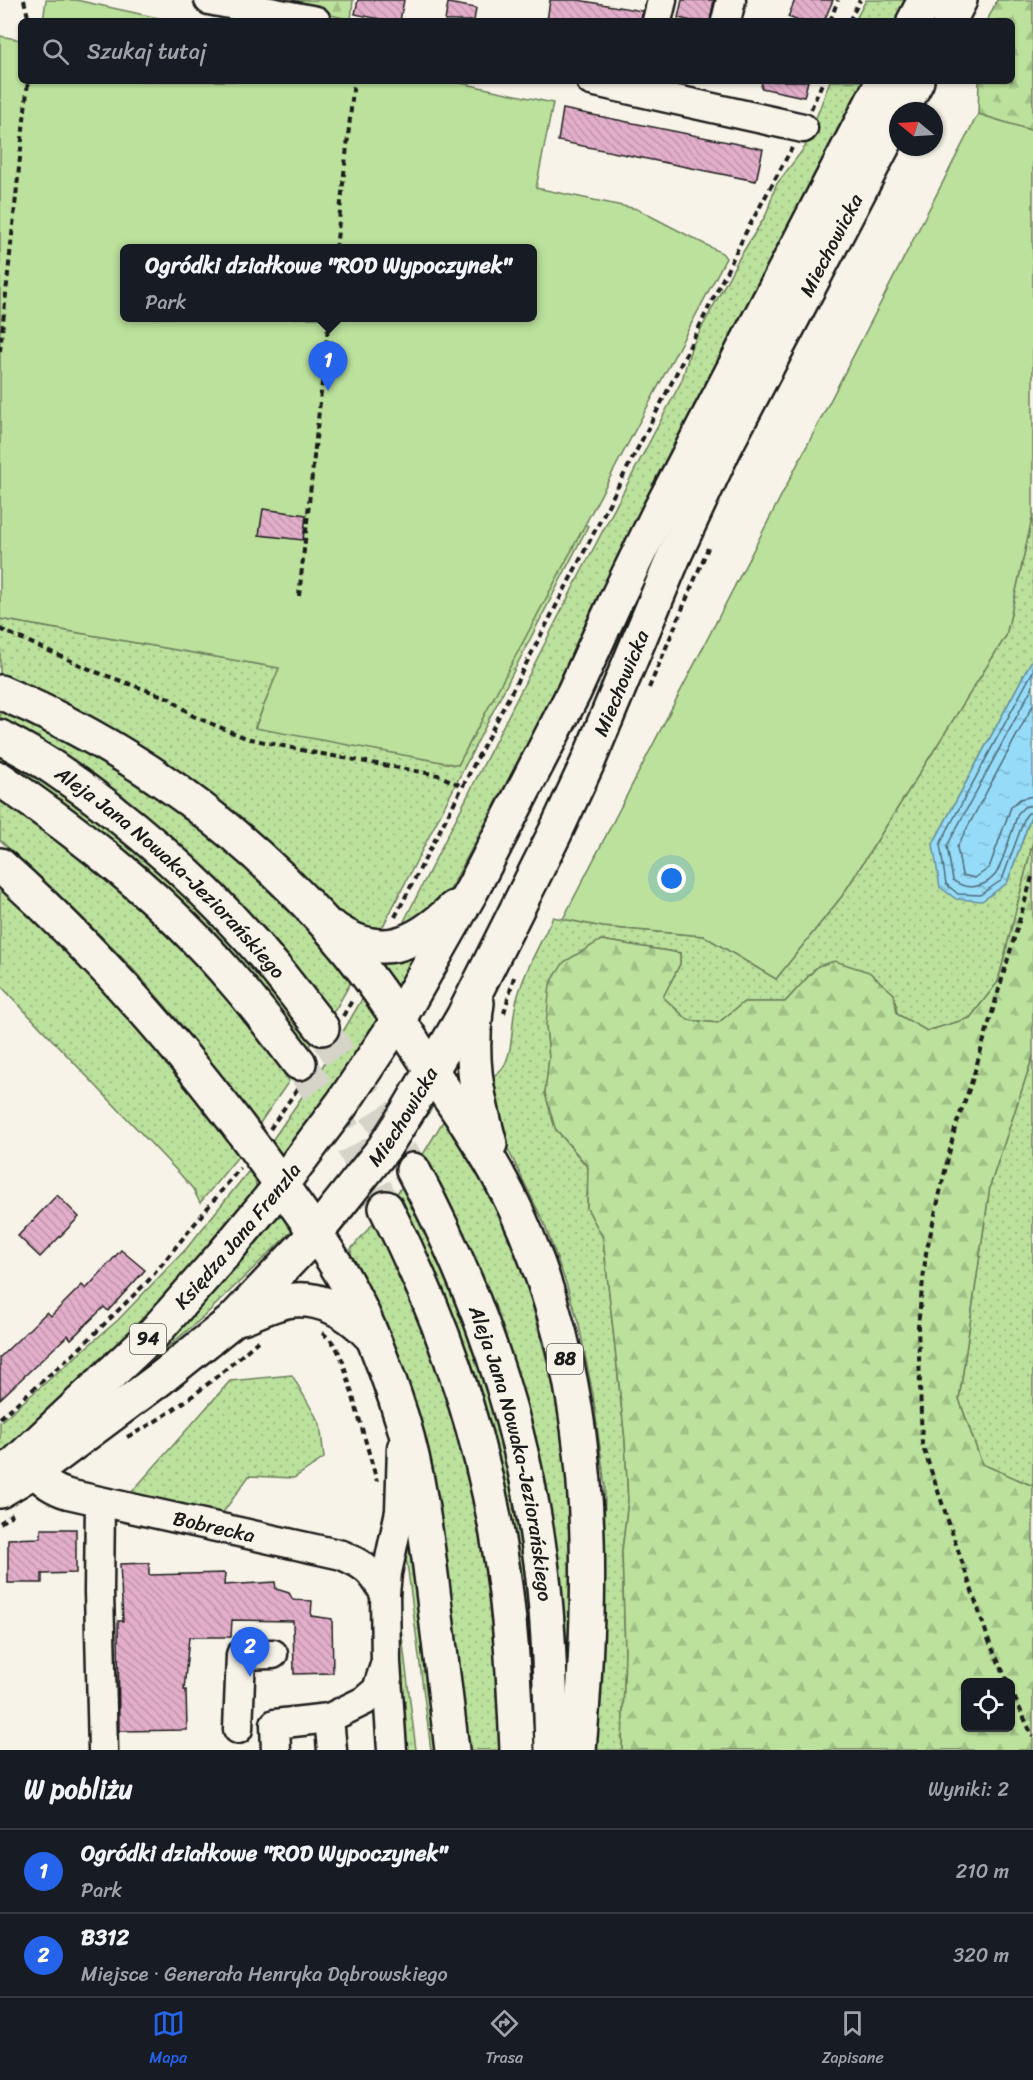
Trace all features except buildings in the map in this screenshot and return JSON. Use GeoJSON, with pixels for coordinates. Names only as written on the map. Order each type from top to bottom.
{"type":"FeatureCollection","features":[{"type":"Feature","properties":{"kind":"main road"},"geometry":{"type":"LineString","coordinates":[[916,18],[925,0]]}},
{"type":"Feature","properties":{"kind":"main road"},"geometry":{"type":"LineString","coordinates":[[951,18],[960,0]]}},
{"type":"Feature","properties":{"kind":"main road","name":"Miechowicka"},"geometry":{"type":"LineString","coordinates":[[399,1019],[472,890],[574,692],[615,600],[659,512],[881,84]]}},
{"type":"Feature","properties":{"kind":"main road"},"geometry":{"type":"LineString","coordinates":[[906,102],[915,84]]}},
{"type":"Feature","properties":{"kind":"main road","name":"Miechowicka"},"geometry":{"type":"LineString","coordinates":[[317,1232],[384,1148],[432,1072],[463,1017],[588,762],[675,554],[725,447],[889,134]]}},
{"type":"Feature","properties":{"kind":"main road"},"geometry":{"type":"LineString","coordinates":[[0,692],[70,724],[122,753],[164,781],[246,845],[324,922],[373,960],[399,1019]]}},
{"type":"Feature","properties":{"kind":"main road","name":"Aleja Jana Nowaka-Jeziorańskiego"},"geometry":{"type":"LineString","coordinates":[[0,736],[54,768],[120,816],[221,910],[273,967],[332,1023]]}},
{"type":"Feature","properties":{"kind":"main road","name":"Aleja Jana Nowaka-Jeziorańskiego"},"geometry":{"type":"LineString","coordinates":[[0,779],[85,840],[166,910],[234,981],[300,1074]]}},
{"type":"Feature","properties":{"kind":"main road"},"geometry":{"type":"LineString","coordinates":[[0,865],[134,996],[188,1059],[317,1232],[351,1291],[375,1342],[402,1421],[421,1504],[452,1750]]}},
{"type":"Feature","properties":{"kind":"main road"},"geometry":{"type":"LineString","coordinates":[[373,960],[393,945],[417,938],[437,924],[472,890]]}},
{"type":"Feature","properties":{"kind":"main road"},"geometry":{"type":"LineString","coordinates":[[500,1178],[478,1099],[472,1042],[477,1003],[502,937]]}},
{"type":"Feature","properties":{"kind":"main road","name":"88"},"geometry":{"type":"LineString","coordinates":[[399,1019],[500,1178],[529,1240],[560,1335],[579,1431],[587,1511],[585,1677],[579,1750]]}},
{"type":"Feature","properties":{"kind":"main road","name":"Księdza Jana Frenzla"},"geometry":{"type":"LineString","coordinates":[[0,1479],[154,1333],[281,1185],[342,1104],[399,1019]]}},
{"type":"Feature","properties":{"kind":"main road","name":"Aleja Jana Nowaka-Jeziorańskiego"},"geometry":{"type":"LineString","coordinates":[[413,1170],[437,1216],[483,1326],[498,1370],[517,1441],[538,1540],[547,1632],[552,1750]]}},
{"type":"Feature","properties":{"kind":"main road","name":"Aleja Jana Nowaka-Jeziorańskiego"},"geometry":{"type":"LineString","coordinates":[[386,1208],[412,1259],[444,1340],[464,1395],[488,1485],[500,1546],[510,1622],[517,1750]]}},
{"type":"Feature","properties":{"kind":"main road","name":"94"},"geometry":{"type":"LineString","coordinates":[[8,1502],[35,1472],[161,1378],[232,1321],[317,1232]]}},
{"type":"Feature","properties":{"kind":"main road"},"geometry":{"type":"LineString","coordinates":[[232,1321],[285,1301],[305,1300],[318,1302],[344,1312],[375,1342]]}},
{"type":"Feature","properties":{"kind":"street"},"geometry":{"type":"LineString","coordinates":[[209,0],[253,4],[305,18]]}},
{"type":"Feature","properties":{"kind":"street"},"geometry":{"type":"LineString","coordinates":[[659,18],[662,0]]}},
{"type":"Feature","properties":{"kind":"street"},"geometry":{"type":"LineString","coordinates":[[727,18],[731,0]]}},
{"type":"Feature","properties":{"kind":"street"},"geometry":{"type":"LineString","coordinates":[[621,84],[641,86],[803,128]]}},
{"type":"Feature","properties":{"kind":"street"},"geometry":{"type":"LineString","coordinates":[[392,1750],[386,1663],[385,1594],[400,1511],[402,1421]]}},
{"type":"Feature","properties":{"kind":"street","name":"Bobrecka"},"geometry":{"type":"LineString","coordinates":[[35,1472],[39,1478],[57,1491],[342,1555],[363,1564],[385,1594]]}},
{"type":"Feature","properties":{"kind":"street"},"geometry":{"type":"LineString","coordinates":[[100,1502],[99,1604],[103,1750]]}},
{"type":"Feature","properties":{"kind":"street"},"geometry":{"type":"LineString","coordinates":[[273,1654],[241,1655],[238,1739],[276,1737],[329,1718],[363,1701],[377,1689],[386,1663]]}},
{"type":"Feature","properties":{"kind":"street"},"geometry":{"type":"LineString","coordinates":[[329,1718],[332,1750]]}},
{"type":"Feature","properties":{"kind":"path"},"geometry":{"type":"LineString","coordinates":[[24,0],[28,18]]}},
{"type":"Feature","properties":{"kind":"path"},"geometry":{"type":"LineString","coordinates":[[831,18],[838,0]]}},
{"type":"Feature","properties":{"kind":"path"},"geometry":{"type":"LineString","coordinates":[[851,18],[860,0]]}},
{"type":"Feature","properties":{"kind":"path"},"geometry":{"type":"LineString","coordinates":[[0,351],[3,294],[28,84]]}},
{"type":"Feature","properties":{"kind":"path"},"geometry":{"type":"LineString","coordinates":[[337,244],[354,84]]}},
{"type":"Feature","properties":{"kind":"path"},"geometry":{"type":"LineString","coordinates":[[332,1023],[373,960],[672,382],[746,232],[803,128],[822,84]]}},
{"type":"Feature","properties":{"kind":"path"},"geometry":{"type":"LineString","coordinates":[[299,596],[329,322]]}},
{"type":"Feature","properties":{"kind":"path"},"geometry":{"type":"LineString","coordinates":[[0,629],[96,672],[169,698],[193,716],[246,738],[438,775],[462,786]]}},
{"type":"Feature","properties":{"kind":"path"},"geometry":{"type":"LineString","coordinates":[[1006,1678],[990,1644],[922,1444],[918,1326],[926,1253],[955,1128],[971,1084],[1033,874]]}},
{"type":"Feature","properties":{"kind":"path"},"geometry":{"type":"LineString","coordinates":[[0,1418],[78,1350],[149,1280],[256,1148],[300,1074]]}},
{"type":"Feature","properties":{"kind":"path"},"geometry":{"type":"LineString","coordinates":[[317,1329],[328,1336],[343,1362],[378,1485]]}},
{"type":"Feature","properties":{"kind":"path"},"geometry":{"type":"LineString","coordinates":[[120,1442],[166,1416],[192,1397],[263,1336]]}},
{"type":"Feature","properties":{"kind":"path"},"geometry":{"type":"LineString","coordinates":[[0,1523],[8,1502]]}},
{"type":"Feature","properties":{"kind":"path"},"geometry":{"type":"LineString","coordinates":[[1015,1697],[1033,1737]]}},
{"type":"Feature","properties":{"kind":"green space"},"geometry":{"type":"Polygon","coordinates":[[[46,0],[76,0],[158,18],[43,18],[46,0]]]}},
{"type":"Feature","properties":{"kind":"green space"},"geometry":{"type":"Polygon","coordinates":[[[270,0],[353,0],[351,18],[270,0]]]}},
{"type":"Feature","properties":{"kind":"green space"},"geometry":{"type":"Polygon","coordinates":[[[866,0],[915,0],[906,18],[857,18],[866,0]]]}},
{"type":"Feature","properties":{"kind":"green space"},"geometry":{"type":"Polygon","coordinates":[[[997,0],[1033,0],[1033,131],[978,114],[979,84],[1015,84],[1015,18],[988,18],[997,0]]]}},
{"type":"Feature","properties":{"kind":"green space"},"geometry":{"type":"Polygon","coordinates":[[[0,36],[18,39],[18,84],[466,84],[553,103],[536,188],[637,209],[722,253],[726,258],[458,765],[255,728],[279,668],[0,619],[0,36]]]}},
{"type":"Feature","properties":{"kind":"green space"},"geometry":{"type":"Polygon","coordinates":[[[829,84],[871,84],[560,695],[521,755],[443,903],[396,937],[578,578],[682,380],[691,348],[738,260],[766,215],[776,185],[805,147],[829,84]]]}},
{"type":"Feature","properties":{"kind":"green space"},"geometry":{"type":"Polygon","coordinates":[[[978,114],[1033,131],[1033,514],[1006,636],[842,896],[776,979],[704,936],[603,927],[563,919],[978,114]]]}},
{"type":"Feature","properties":{"kind":"green space"},"geometry":{"type":"Polygon","coordinates":[[[1033,514],[1033,658],[933,844],[1007,883],[1033,811],[1033,842],[998,982],[970,1018],[927,1031],[897,1014],[894,994],[818,966],[785,1002],[744,1002],[718,1023],[688,1020],[663,997],[680,964],[680,953],[601,940],[546,1025],[549,1058],[545,1093],[555,1128],[588,1168],[587,1208],[603,1238],[625,1440],[628,1501],[622,1551],[625,1651],[622,1750],[594,1750],[604,1560],[605,1486],[593,1395],[579,1325],[566,1283],[544,1223],[503,1139],[488,1079],[498,1073],[508,1057],[520,988],[553,917],[603,927],[704,936],[776,979],[842,896],[1006,636],[1033,514]]]}},
{"type":"Feature","properties":{"kind":"green space"},"geometry":{"type":"Polygon","coordinates":[[[584,524],[588,526],[377,938],[360,935],[142,749],[63,703],[0,675],[0,619],[280,668],[255,727],[458,765],[584,524]]]}},
{"type":"Feature","properties":{"kind":"green space"},"geometry":{"type":"Polygon","coordinates":[[[0,701],[61,730],[232,845],[355,975],[335,1010],[329,1015],[132,806],[47,743],[0,717],[0,701]]]}},
{"type":"Feature","properties":{"kind":"green space"},"geometry":{"type":"Polygon","coordinates":[[[0,747],[116,830],[212,918],[315,1038],[304,1055],[0,763],[0,747]]]}},
{"type":"Feature","properties":{"kind":"green space"},"geometry":{"type":"Polygon","coordinates":[[[0,797],[40,824],[158,924],[222,987],[278,1058],[276,1062],[289,1081],[258,1126],[196,1044],[146,984],[82,917],[0,840],[0,797]]]}},
{"type":"Feature","properties":{"kind":"green space"},"geometry":{"type":"Polygon","coordinates":[[[1033,842],[1033,1056],[990,1186],[959,1399],[982,1464],[1033,1486],[1033,1750],[622,1750],[625,1651],[622,1551],[628,1501],[625,1440],[603,1238],[587,1208],[588,1167],[555,1128],[545,1093],[549,1058],[546,1025],[550,984],[564,962],[601,940],[680,953],[680,964],[663,997],[688,1020],[718,1023],[744,1002],[785,1002],[818,966],[835,961],[869,972],[894,994],[897,1014],[927,1031],[970,1018],[998,982],[1033,842]]]}},
{"type":"Feature","properties":{"kind":"green space"},"geometry":{"type":"Polygon","coordinates":[[[0,887],[126,1016],[240,1154],[200,1203],[193,1189],[180,1174],[0,985],[0,887]]]}},
{"type":"Feature","properties":{"kind":"green space"},"geometry":{"type":"Polygon","coordinates":[[[428,939],[397,998],[377,976],[388,953],[428,939]]]}},
{"type":"Feature","properties":{"kind":"green space"},"geometry":{"type":"Polygon","coordinates":[[[368,989],[385,1013],[284,1161],[269,1145],[321,1069],[368,989]]]}},
{"type":"Feature","properties":{"kind":"green space"},"geometry":{"type":"Polygon","coordinates":[[[1033,1056],[1033,1486],[982,1464],[959,1399],[990,1186],[1033,1056]]]}},
{"type":"Feature","properties":{"kind":"green space"},"geometry":{"type":"Polygon","coordinates":[[[432,1094],[439,1098],[386,1174],[336,1238],[335,1228],[432,1094]]]}},
{"type":"Feature","properties":{"kind":"green space"},"geometry":{"type":"Polygon","coordinates":[[[448,1113],[487,1187],[517,1254],[554,1389],[564,1449],[576,1554],[571,1728],[531,1427],[513,1362],[488,1295],[422,1156],[448,1113]]]}},
{"type":"Feature","properties":{"kind":"green space"},"geometry":{"type":"Polygon","coordinates":[[[252,1167],[256,1185],[254,1196],[198,1271],[0,1461],[0,1422],[118,1320],[186,1249],[252,1167]]]}},
{"type":"Feature","properties":{"kind":"green space"},"geometry":{"type":"Polygon","coordinates":[[[406,1182],[463,1314],[506,1448],[530,1581],[543,1750],[529,1750],[436,1281],[396,1194],[406,1182]]]}},
{"type":"Feature","properties":{"kind":"green space"},"geometry":{"type":"Polygon","coordinates":[[[279,1205],[294,1229],[202,1318],[114,1393],[279,1205]]]}},
{"type":"Feature","properties":{"kind":"green space"},"geometry":{"type":"Polygon","coordinates":[[[375,1221],[425,1325],[472,1482],[491,1592],[502,1750],[468,1750],[351,1259],[351,1249],[375,1221]]]}},
{"type":"Feature","properties":{"kind":"green space"},"geometry":{"type":"Polygon","coordinates":[[[292,1375],[320,1424],[324,1458],[294,1478],[249,1476],[217,1521],[129,1495],[230,1381],[292,1375]]]}},
{"type":"Feature","properties":{"kind":"green space"},"geometry":{"type":"Polygon","coordinates":[[[409,1519],[439,1750],[431,1750],[407,1563],[401,1549],[409,1519]]]}},
{"type":"Feature","properties":{"kind":"green space"},"geometry":{"type":"Polygon","coordinates":[[[396,1587],[416,1750],[404,1750],[396,1587]]]}},
{"type":"Feature","properties":{"kind":"water"},"geometry":{"type":"Polygon","coordinates":[[[1033,658],[1033,811],[1007,883],[982,901],[956,899],[940,887],[933,844],[1033,658]]]}},
{"type":"Feature","properties":{"kind":"tunnel"},"geometry":{"type":"LineString","coordinates":[[322,1028],[413,1170]]}},
{"type":"Feature","properties":{"kind":"tunnel"},"geometry":{"type":"LineString","coordinates":[[299,1063],[341,1125],[386,1208]]}},
{"type":"Feature","properties":{"kind":"place","name":"Ogródki działkowe \"ROD Wypoczynek\""},"geometry":{"type":"Point","coordinates":[328,391]}},
{"type":"Feature","properties":{"kind":"place","name":"B312"},"geometry":{"type":"Point","coordinates":[250,1677]}}]}
